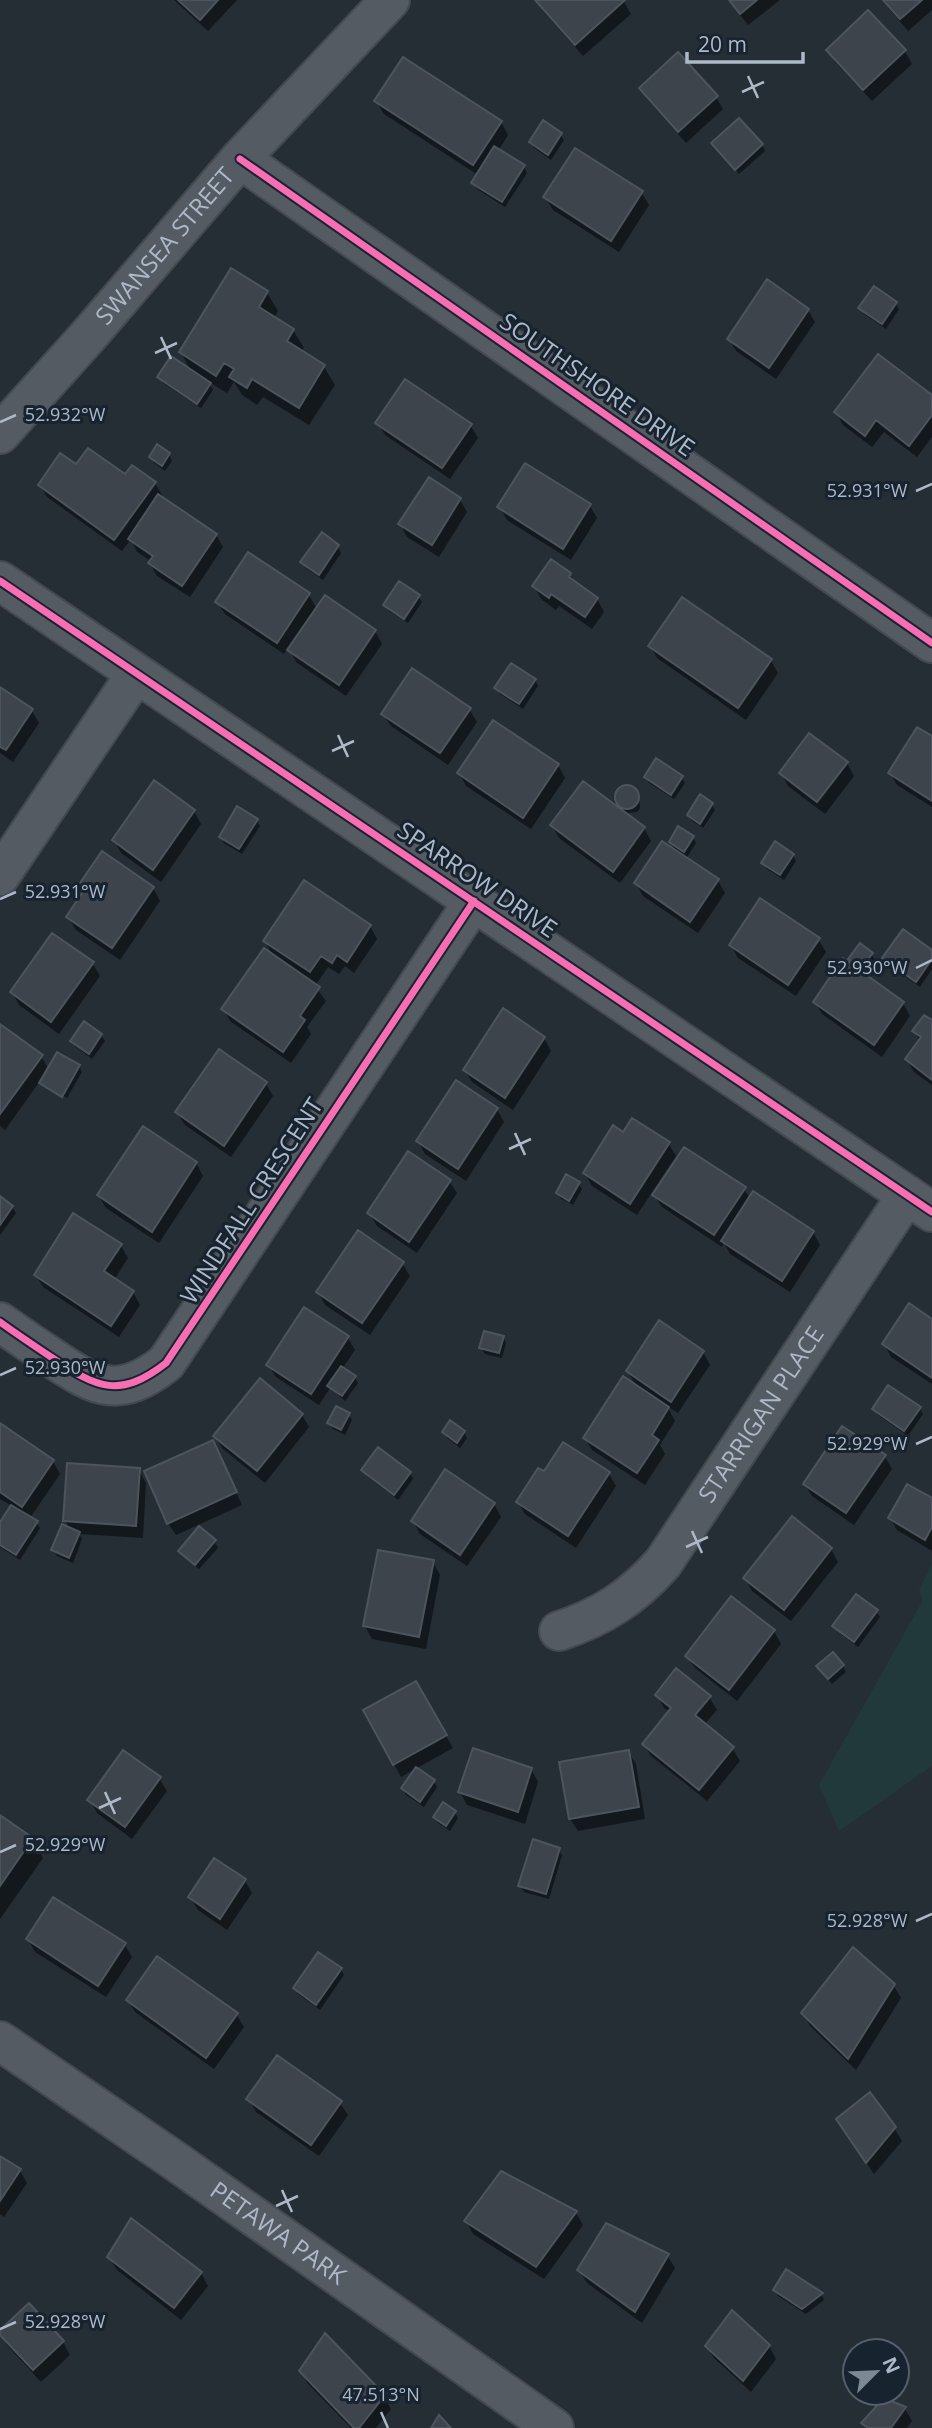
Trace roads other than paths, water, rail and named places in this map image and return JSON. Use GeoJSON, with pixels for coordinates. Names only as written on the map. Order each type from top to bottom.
{"type":"FeatureCollection","features":[{"type":"Feature","properties":{"kind":"street","name":"SWANSEA STREET"},"geometry":{"type":"LineString","coordinates":[[0,434],[240,159],[390,0]]}},
{"type":"Feature","properties":{"kind":"street","name":"SOUTHSHORE DRIVE"},"geometry":{"type":"LineString","coordinates":[[240,159],[932,643]]}},
{"type":"Feature","properties":{"kind":"street","name":"SPARROW DRIVE"},"geometry":{"type":"LineString","coordinates":[[0,581],[920,1204]]}},
{"type":"Feature","properties":{"kind":"street"},"geometry":{"type":"LineString","coordinates":[[0,876],[136,674]]}},
{"type":"Feature","properties":{"kind":"street","name":"WINDFALL CRESCENT"},"geometry":{"type":"LineString","coordinates":[[0,1322],[97,1385],[135,1382],[166,1363],[474,901]]}},
{"type":"Feature","properties":{"kind":"street","name":"STARRIGAN PLACE"},"geometry":{"type":"LineString","coordinates":[[559,1631],[597,1617],[618,1605],[634,1593],[663,1563],[920,1204]]}},
{"type":"Feature","properties":{"kind":"street","name":"PETAWA PARK"},"geometry":{"type":"LineString","coordinates":[[0,2041],[554,2428]]}}]}
